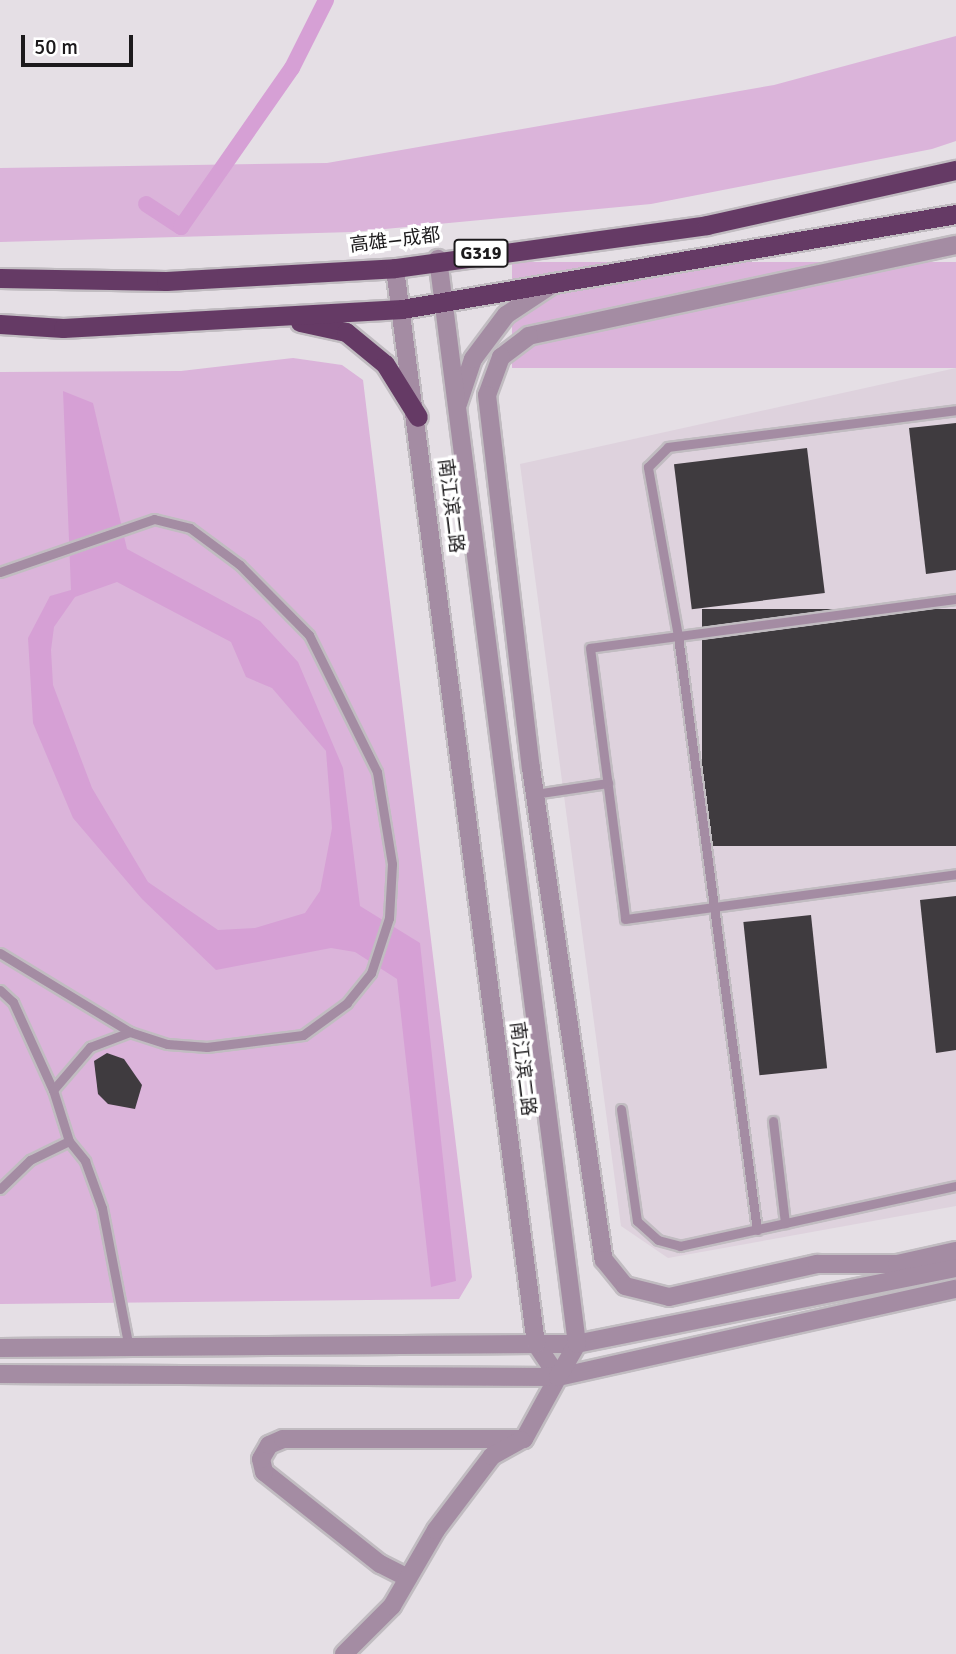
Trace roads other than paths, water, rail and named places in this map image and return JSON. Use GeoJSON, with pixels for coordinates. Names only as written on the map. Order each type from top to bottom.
{"type":"FeatureCollection","features":[{"type":"Feature","properties":{"kind":"highway","name":"高雄—成都"},"geometry":{"type":"LineString","coordinates":[[0,278],[166,281],[395,268],[438,259],[707,225],[956,170]]}},
{"type":"Feature","properties":{"kind":"highway","name":"G319"},"geometry":{"type":"LineString","coordinates":[[0,324],[63,328],[402,309],[551,286],[956,214]]}},
{"type":"Feature","properties":{"kind":"highway"},"geometry":{"type":"LineString","coordinates":[[275,316],[346,332],[385,364],[418,417]]}},
{"type":"Feature","properties":{"kind":"street"},"geometry":{"type":"LineString","coordinates":[[956,246],[562,326],[529,336],[501,357],[487,394],[487,434],[535,794],[604,1260],[625,1286],[669,1297],[817,1264],[897,1264],[956,1251]]}},
{"type":"Feature","properties":{"kind":"street","name":"南江滨二路"},"geometry":{"type":"LineString","coordinates":[[438,259],[578,1344]]}},
{"type":"Feature","properties":{"kind":"street","name":"南江滨二路"},"geometry":{"type":"LineString","coordinates":[[395,268],[418,417],[536,1344]]}},
{"type":"Feature","properties":{"kind":"street","name":"南江滨二路"},"geometry":{"type":"LineString","coordinates":[[456,411],[473,359],[506,315],[551,286]]}},
{"type":"Feature","properties":{"kind":"street"},"geometry":{"type":"LineString","coordinates":[[0,1348],[578,1344],[956,1268]]}},
{"type":"Feature","properties":{"kind":"street"},"geometry":{"type":"LineString","coordinates":[[0,1374],[558,1377],[956,1289]]}},
{"type":"Feature","properties":{"kind":"street"},"geometry":{"type":"LineString","coordinates":[[536,1344],[558,1377]]}},
{"type":"Feature","properties":{"kind":"street"},"geometry":{"type":"LineString","coordinates":[[344,1654],[391,1605],[492,1456],[524,1439],[578,1344]]}},
{"type":"Feature","properties":{"kind":"street"},"geometry":{"type":"LineString","coordinates":[[408,1578],[380,1564],[264,1472],[261,1459],[269,1445],[283,1439],[524,1439]]}},
{"type":"Feature","properties":{"kind":"lane"},"geometry":{"type":"LineString","coordinates":[[757,1230],[677,636],[648,467],[668,447],[956,410]]}},
{"type":"Feature","properties":{"kind":"lane"},"geometry":{"type":"LineString","coordinates":[[0,572],[123,525],[154,519],[190,528],[240,565],[309,635],[377,772],[391,864],[389,918],[371,973],[346,1003],[303,1035],[266,1043],[207,1047],[167,1044],[131,1032],[0,953]]}},
{"type":"Feature","properties":{"kind":"lane"},"geometry":{"type":"LineString","coordinates":[[956,599],[590,648],[625,919],[956,874]]}},
{"type":"Feature","properties":{"kind":"lane"},"geometry":{"type":"LineString","coordinates":[[535,794],[608,783]]}},
{"type":"Feature","properties":{"kind":"lane"},"geometry":{"type":"LineString","coordinates":[[0,990],[13,1002],[53,1090],[69,1142],[85,1161],[102,1208],[129,1349]]}},
{"type":"Feature","properties":{"kind":"lane"},"geometry":{"type":"LineString","coordinates":[[53,1090],[90,1047],[131,1032]]}},
{"type":"Feature","properties":{"kind":"lane"},"geometry":{"type":"LineString","coordinates":[[621,1109],[638,1222],[658,1240],[680,1247],[956,1186]]}},
{"type":"Feature","properties":{"kind":"lane"},"geometry":{"type":"LineString","coordinates":[[773,1121],[785,1223]]}},
{"type":"Feature","properties":{"kind":"lane"},"geometry":{"type":"LineString","coordinates":[[0,1189],[30,1160],[69,1142]]}},
{"type":"Feature","properties":{"kind":"waterway"},"geometry":{"type":"LineString","coordinates":[[146,204],[181,227],[292,68],[326,0]]}}]}
